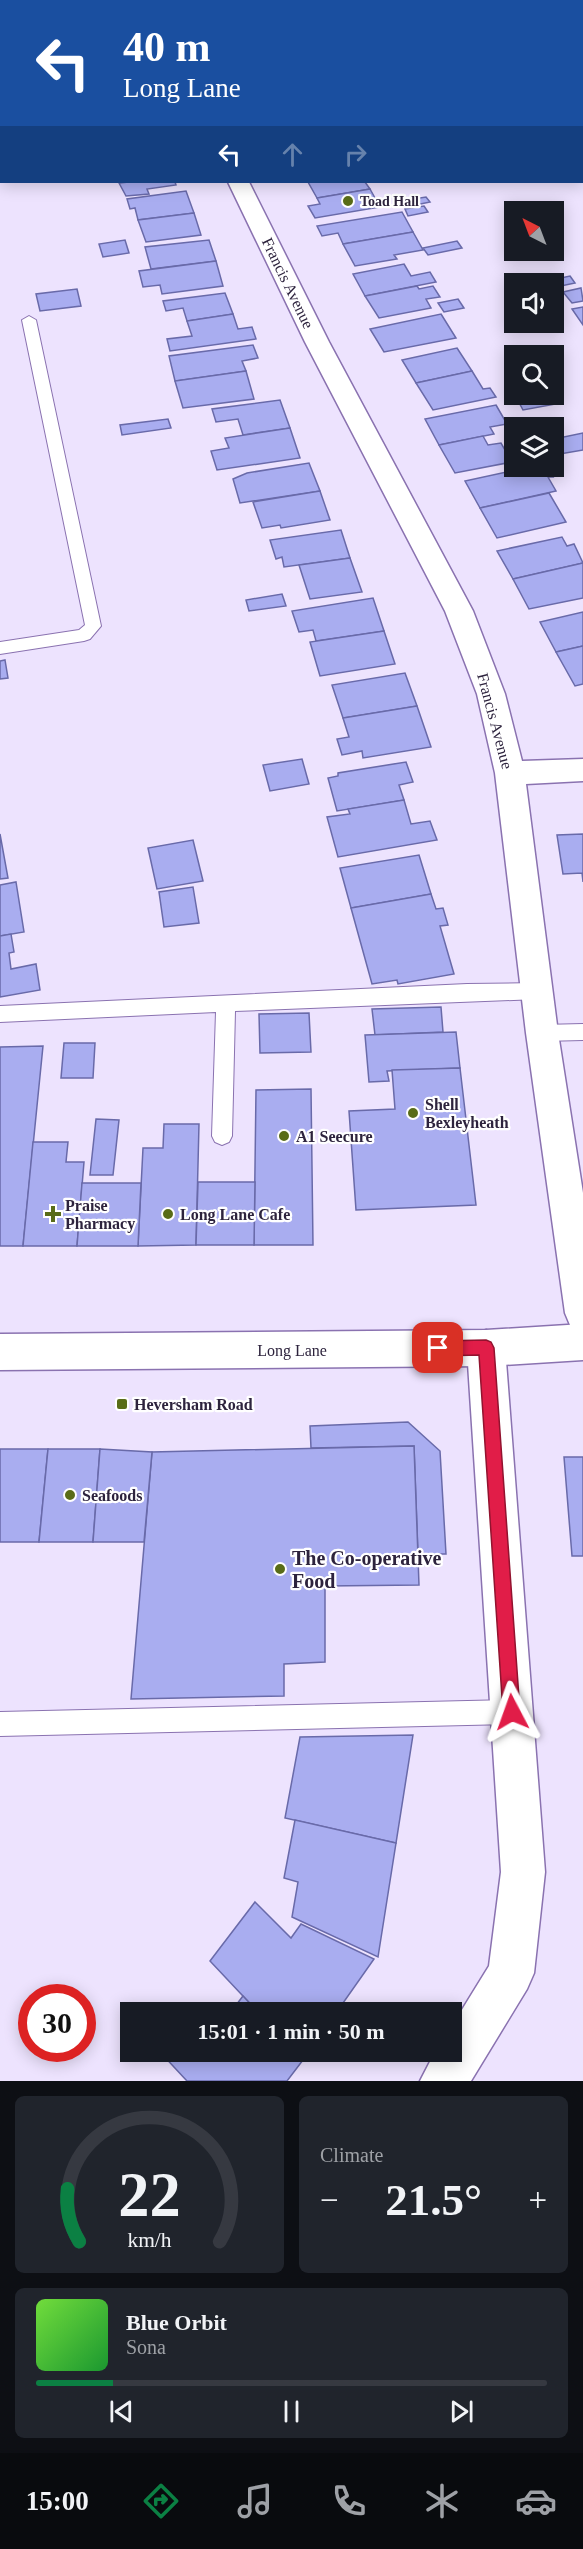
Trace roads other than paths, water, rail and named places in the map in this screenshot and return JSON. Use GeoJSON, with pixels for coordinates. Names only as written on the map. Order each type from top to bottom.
{"type":"FeatureCollection","features":[{"type":"Feature","properties":{"kind":"street","name":"Francis Avenue"},"geometry":{"type":"LineString","coordinates":[[238,183],[317,342],[459,611],[491,694],[510,772],[542,1033],[583,1313]]}},
{"type":"Feature","properties":{"kind":"street"},"geometry":{"type":"LineString","coordinates":[[510,772],[583,770]]}},
{"type":"Feature","properties":{"kind":"street","name":"Long Lane"},"geometry":{"type":"LineString","coordinates":[[0,1352],[486,1348],[583,1342]]}},
{"type":"Feature","properties":{"kind":"street"},"geometry":{"type":"LineString","coordinates":[[444,2081],[511,1973],[523,1872],[486,1348]]}},
{"type":"Feature","properties":{"kind":"lane"},"geometry":{"type":"LineString","coordinates":[[0,648],[84,635],[93,626],[29,320]]}},
{"type":"Feature","properties":{"kind":"lane"},"geometry":{"type":"LineString","coordinates":[[0,1014],[467,992],[537,991]]}},
{"type":"Feature","properties":{"kind":"lane"},"geometry":{"type":"LineString","coordinates":[[222,1136],[226,1005]]}},
{"type":"Feature","properties":{"kind":"lane"},"geometry":{"type":"LineString","coordinates":[[542,1033],[583,1032]]}},
{"type":"Feature","properties":{"kind":"lane"},"geometry":{"type":"LineString","coordinates":[[0,1724],[512,1712]]}},
{"type":"Feature","properties":{"kind":"place","name":"Toad Hall"},"geometry":{"type":"Point","coordinates":[348,201]}},
{"type":"Feature","properties":{"kind":"place","name":"Shell Bexleyheath"},"geometry":{"type":"Point","coordinates":[413,1113]}},
{"type":"Feature","properties":{"kind":"place","name":"A1 Seecure"},"geometry":{"type":"Point","coordinates":[284,1136]}},
{"type":"Feature","properties":{"kind":"place","name":"Praise Pharmacy"},"geometry":{"type":"Point","coordinates":[53,1214]}},
{"type":"Feature","properties":{"kind":"place","name":"Long Lane Cafe"},"geometry":{"type":"Point","coordinates":[168,1214]}},
{"type":"Feature","properties":{"kind":"place","name":"Heversham Road"},"geometry":{"type":"Point","coordinates":[122,1404]}},
{"type":"Feature","properties":{"kind":"place","name":"Seafoods"},"geometry":{"type":"Point","coordinates":[70,1495]}},
{"type":"Feature","properties":{"kind":"place","name":"The Co-operative Food"},"geometry":{"type":"Point","coordinates":[280,1569]}}]}
